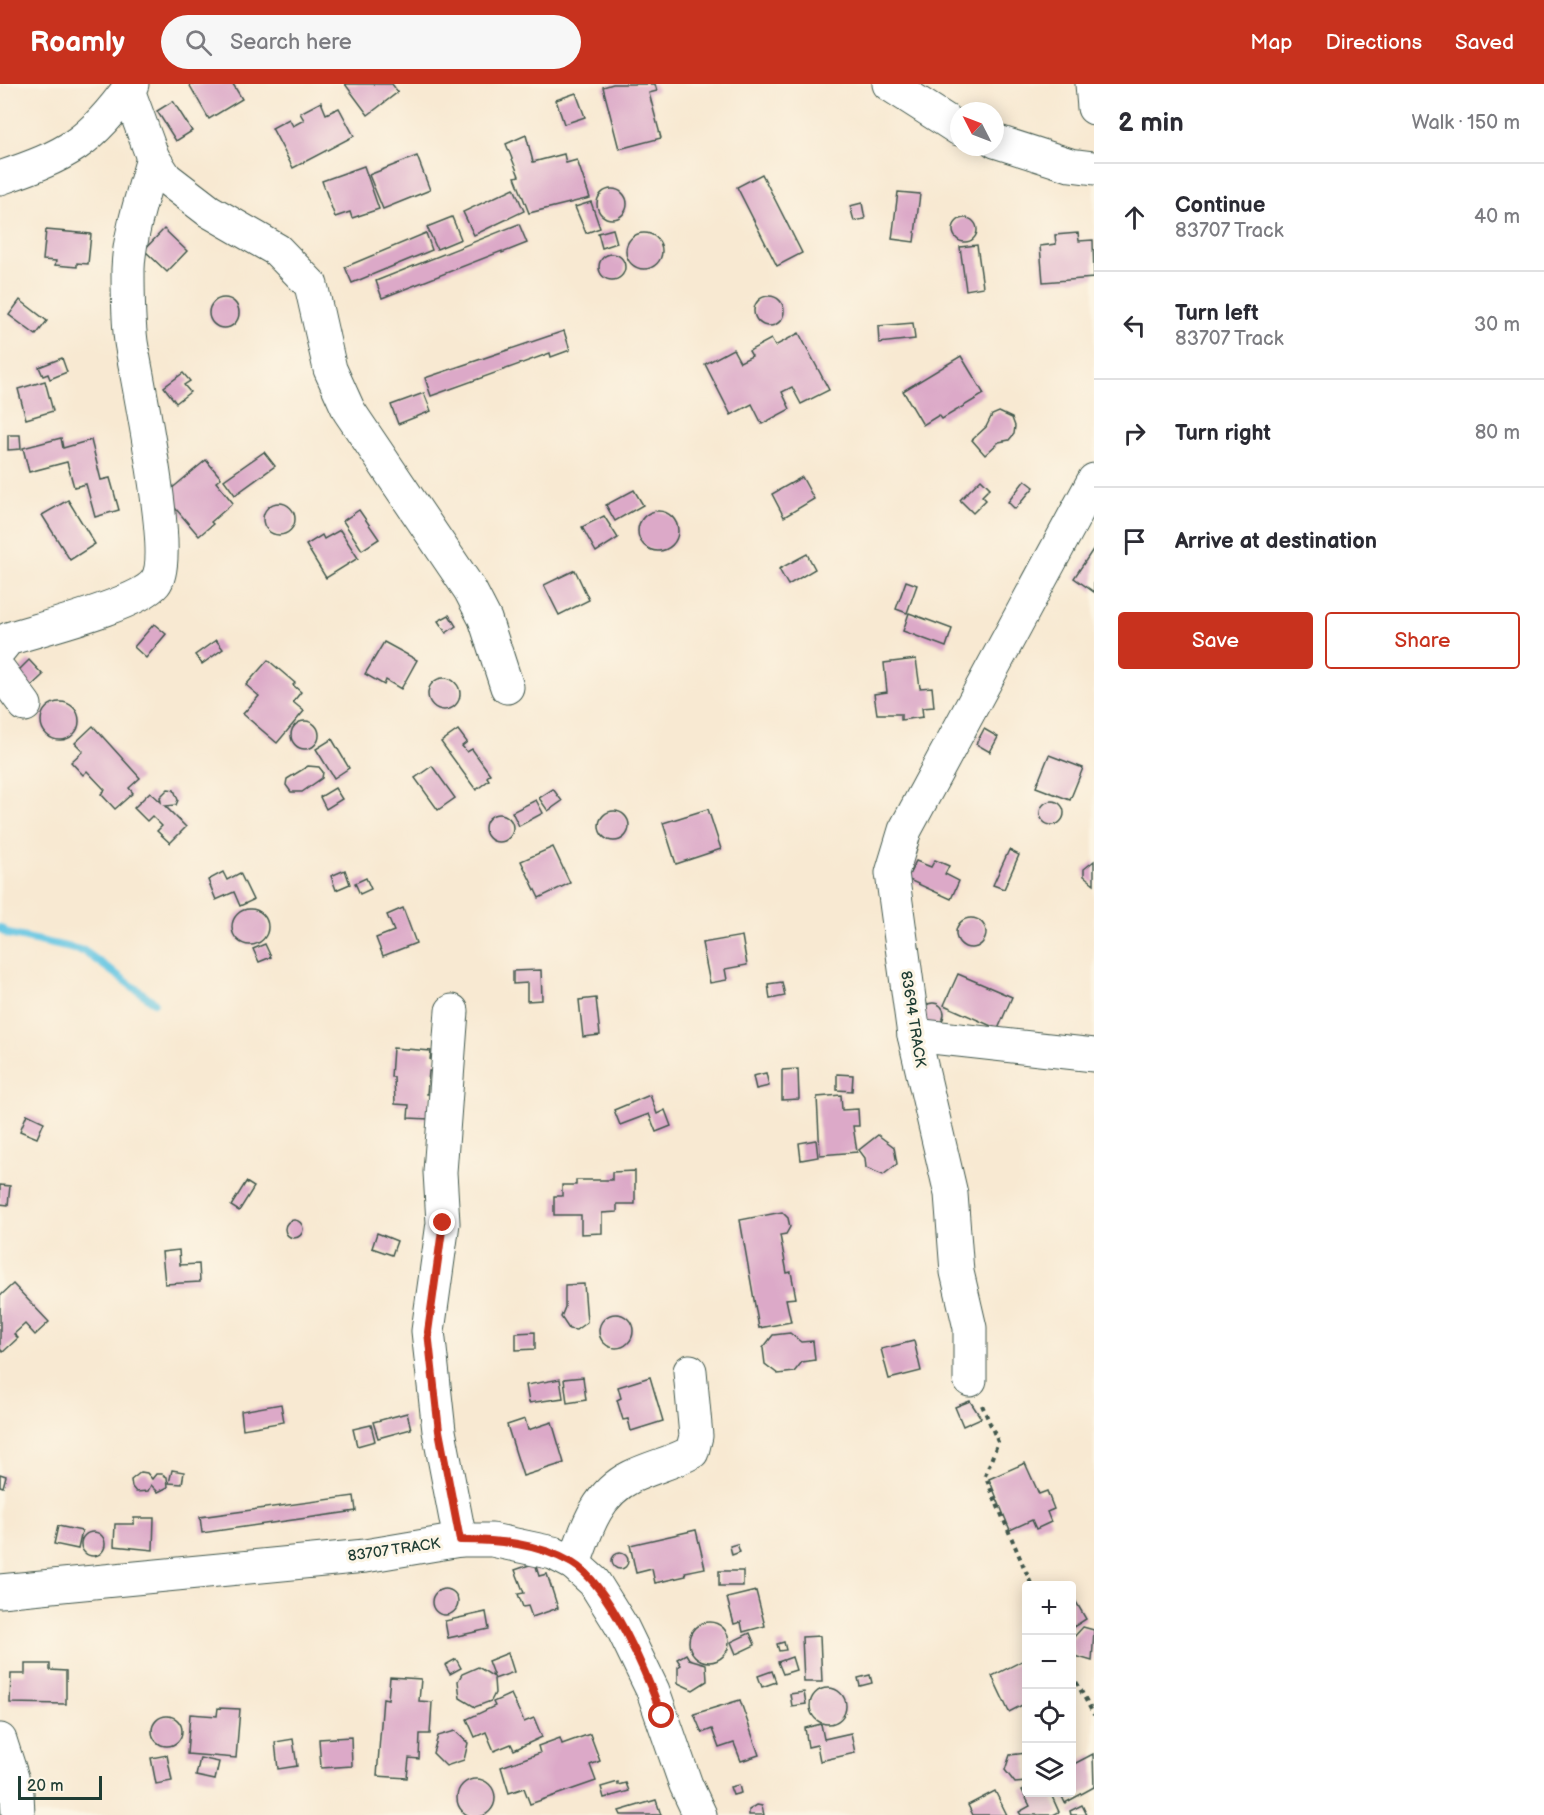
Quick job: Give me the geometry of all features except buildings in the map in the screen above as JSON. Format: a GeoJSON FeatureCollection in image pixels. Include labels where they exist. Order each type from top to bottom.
{"type":"FeatureCollection","features":[{"type":"Feature","properties":{"kind":"street"},"geometry":{"type":"LineString","coordinates":[[889,84],[950,123]]}},
{"type":"Feature","properties":{"kind":"street"},"geometry":{"type":"LineString","coordinates":[[1092,84],[1094,108]]}},
{"type":"Feature","properties":{"kind":"street"},"geometry":{"type":"LineString","coordinates":[[130,87],[153,158],[166,178],[184,195],[277,250],[311,285],[330,369],[349,411],[470,590],[485,619],[507,687]]}},
{"type":"Feature","properties":{"kind":"street"},"geometry":{"type":"LineString","coordinates":[[0,178],[41,164],[77,145],[98,129],[130,87]]}},
{"type":"Feature","properties":{"kind":"street"},"geometry":{"type":"LineString","coordinates":[[1004,144],[1070,165],[1094,168]]}},
{"type":"Feature","properties":{"kind":"street"},"geometry":{"type":"LineString","coordinates":[[0,649],[8,639],[114,604],[148,590],[157,581],[162,569],[162,540],[150,450],[131,338],[128,266],[153,158]]}},
{"type":"Feature","properties":{"kind":"street","name":"83694 TRACK"},"geometry":{"type":"LineString","coordinates":[[970,1380],[970,1328],[957,1272],[951,1194],[914,1035],[892,873],[905,830],[1094,480]]}},
{"type":"Feature","properties":{"kind":"street"},"geometry":{"type":"LineString","coordinates":[[0,671],[25,705]]}},
{"type":"Feature","properties":{"kind":"street"},"geometry":{"type":"LineString","coordinates":[[452,1011],[440,1172],[443,1223],[428,1332],[439,1431],[460,1540]]}},
{"type":"Feature","properties":{"kind":"street"},"geometry":{"type":"LineString","coordinates":[[914,1035],[1094,1055]]}},
{"type":"Feature","properties":{"kind":"street"},"geometry":{"type":"LineString","coordinates":[[574,1564],[588,1521],[607,1494],[630,1477],[676,1461],[692,1452],[696,1436],[690,1371]]}},
{"type":"Feature","properties":{"kind":"street","name":"83707 TRACK"},"geometry":{"type":"LineString","coordinates":[[0,1591],[366,1556],[460,1540],[492,1540],[534,1547],[574,1564],[594,1582],[622,1627],[653,1691],[700,1815]]}},
{"type":"Feature","properties":{"kind":"street"},"geometry":{"type":"LineString","coordinates":[[0,1740],[17,1793],[18,1815]]}},
{"type":"Feature","properties":{"kind":"path"},"geometry":{"type":"LineString","coordinates":[[970,1380],[998,1442],[985,1476],[1030,1581]]}},
{"type":"Feature","properties":{"kind":"path"},"geometry":{"type":"LineString","coordinates":[[1076,1683],[1094,1715]]}},
{"type":"Feature","properties":{"kind":"waterway"},"geometry":{"type":"LineString","coordinates":[[0,928],[8,934],[84,951],[154,1002]]}},
{"type":"Feature","properties":{"kind":"route"},"geometry":{"type":"LineString","coordinates":[[443,1223],[428,1332],[439,1431],[460,1540],[492,1540],[534,1547],[553,1553],[574,1564],[594,1582],[622,1627],[653,1691],[662,1716]]}}]}
